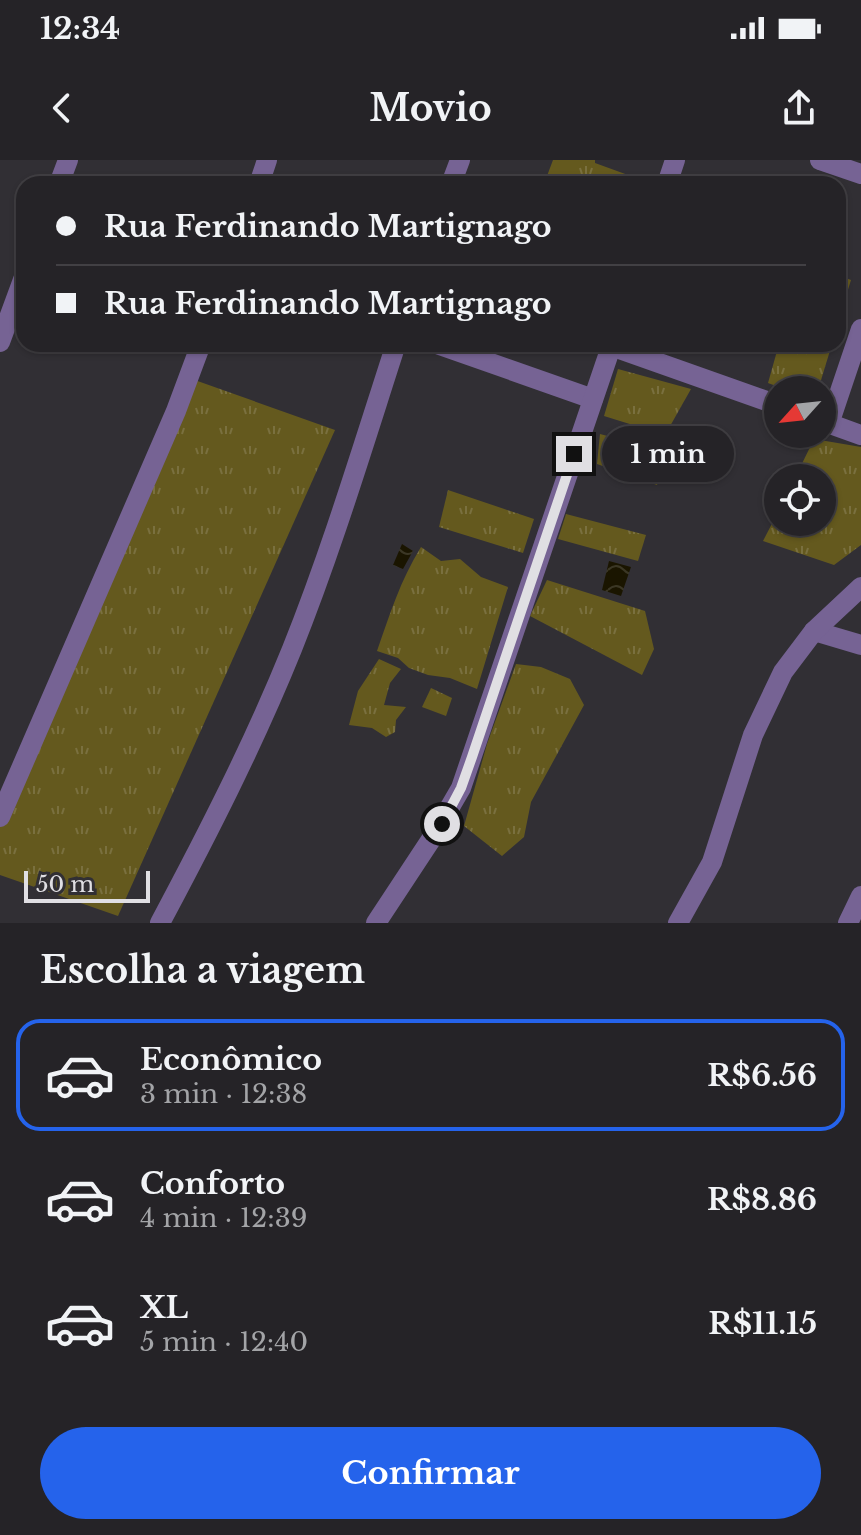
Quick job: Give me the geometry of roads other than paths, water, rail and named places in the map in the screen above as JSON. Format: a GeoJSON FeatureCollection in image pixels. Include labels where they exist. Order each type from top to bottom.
{"type":"FeatureCollection","features":[{"type":"Feature","properties":{"kind":"street"},"geometry":{"type":"LineString","coordinates":[[820,160],[861,174]]}},
{"type":"Feature","properties":{"kind":"street"},"geometry":{"type":"LineString","coordinates":[[0,342],[4,320],[16,294]]}},
{"type":"Feature","properties":{"kind":"street"},"geometry":{"type":"LineString","coordinates":[[836,395],[861,329]]}},
{"type":"Feature","properties":{"kind":"street"},"geometry":{"type":"LineString","coordinates":[[0,817],[170,425],[198,352]]}},
{"type":"Feature","properties":{"kind":"street"},"geometry":{"type":"LineString","coordinates":[[160,923],[233,784],[292,649],[327,559],[393,352]]}},
{"type":"Feature","properties":{"kind":"street"},"geometry":{"type":"LineString","coordinates":[[460,352],[593,399]]}},
{"type":"Feature","properties":{"kind":"street"},"geometry":{"type":"LineString","coordinates":[[376,923],[439,829],[461,788],[609,352]]}},
{"type":"Feature","properties":{"kind":"street"},"geometry":{"type":"LineString","coordinates":[[630,352],[764,400]]}},
{"type":"Feature","properties":{"kind":"street"},"geometry":{"type":"LineString","coordinates":[[836,426],[861,435]]}},
{"type":"Feature","properties":{"kind":"street"},"geometry":{"type":"LineString","coordinates":[[678,923],[712,862],[753,735],[783,672],[814,631],[861,587]]}},
{"type":"Feature","properties":{"kind":"street"},"geometry":{"type":"LineString","coordinates":[[814,631],[861,645]]}},
{"type":"Feature","properties":{"kind":"street"},"geometry":{"type":"LineString","coordinates":[[848,923],[861,896]]}},
{"type":"Feature","properties":{"kind":"water"},"geometry":{"type":"Polygon","coordinates":[[[402,544],[413,551],[403,569],[393,565],[402,544]]]}},
{"type":"Feature","properties":{"kind":"water"},"geometry":{"type":"Polygon","coordinates":[[[609,561],[631,567],[621,596],[602,590],[609,561]]]}}]}
